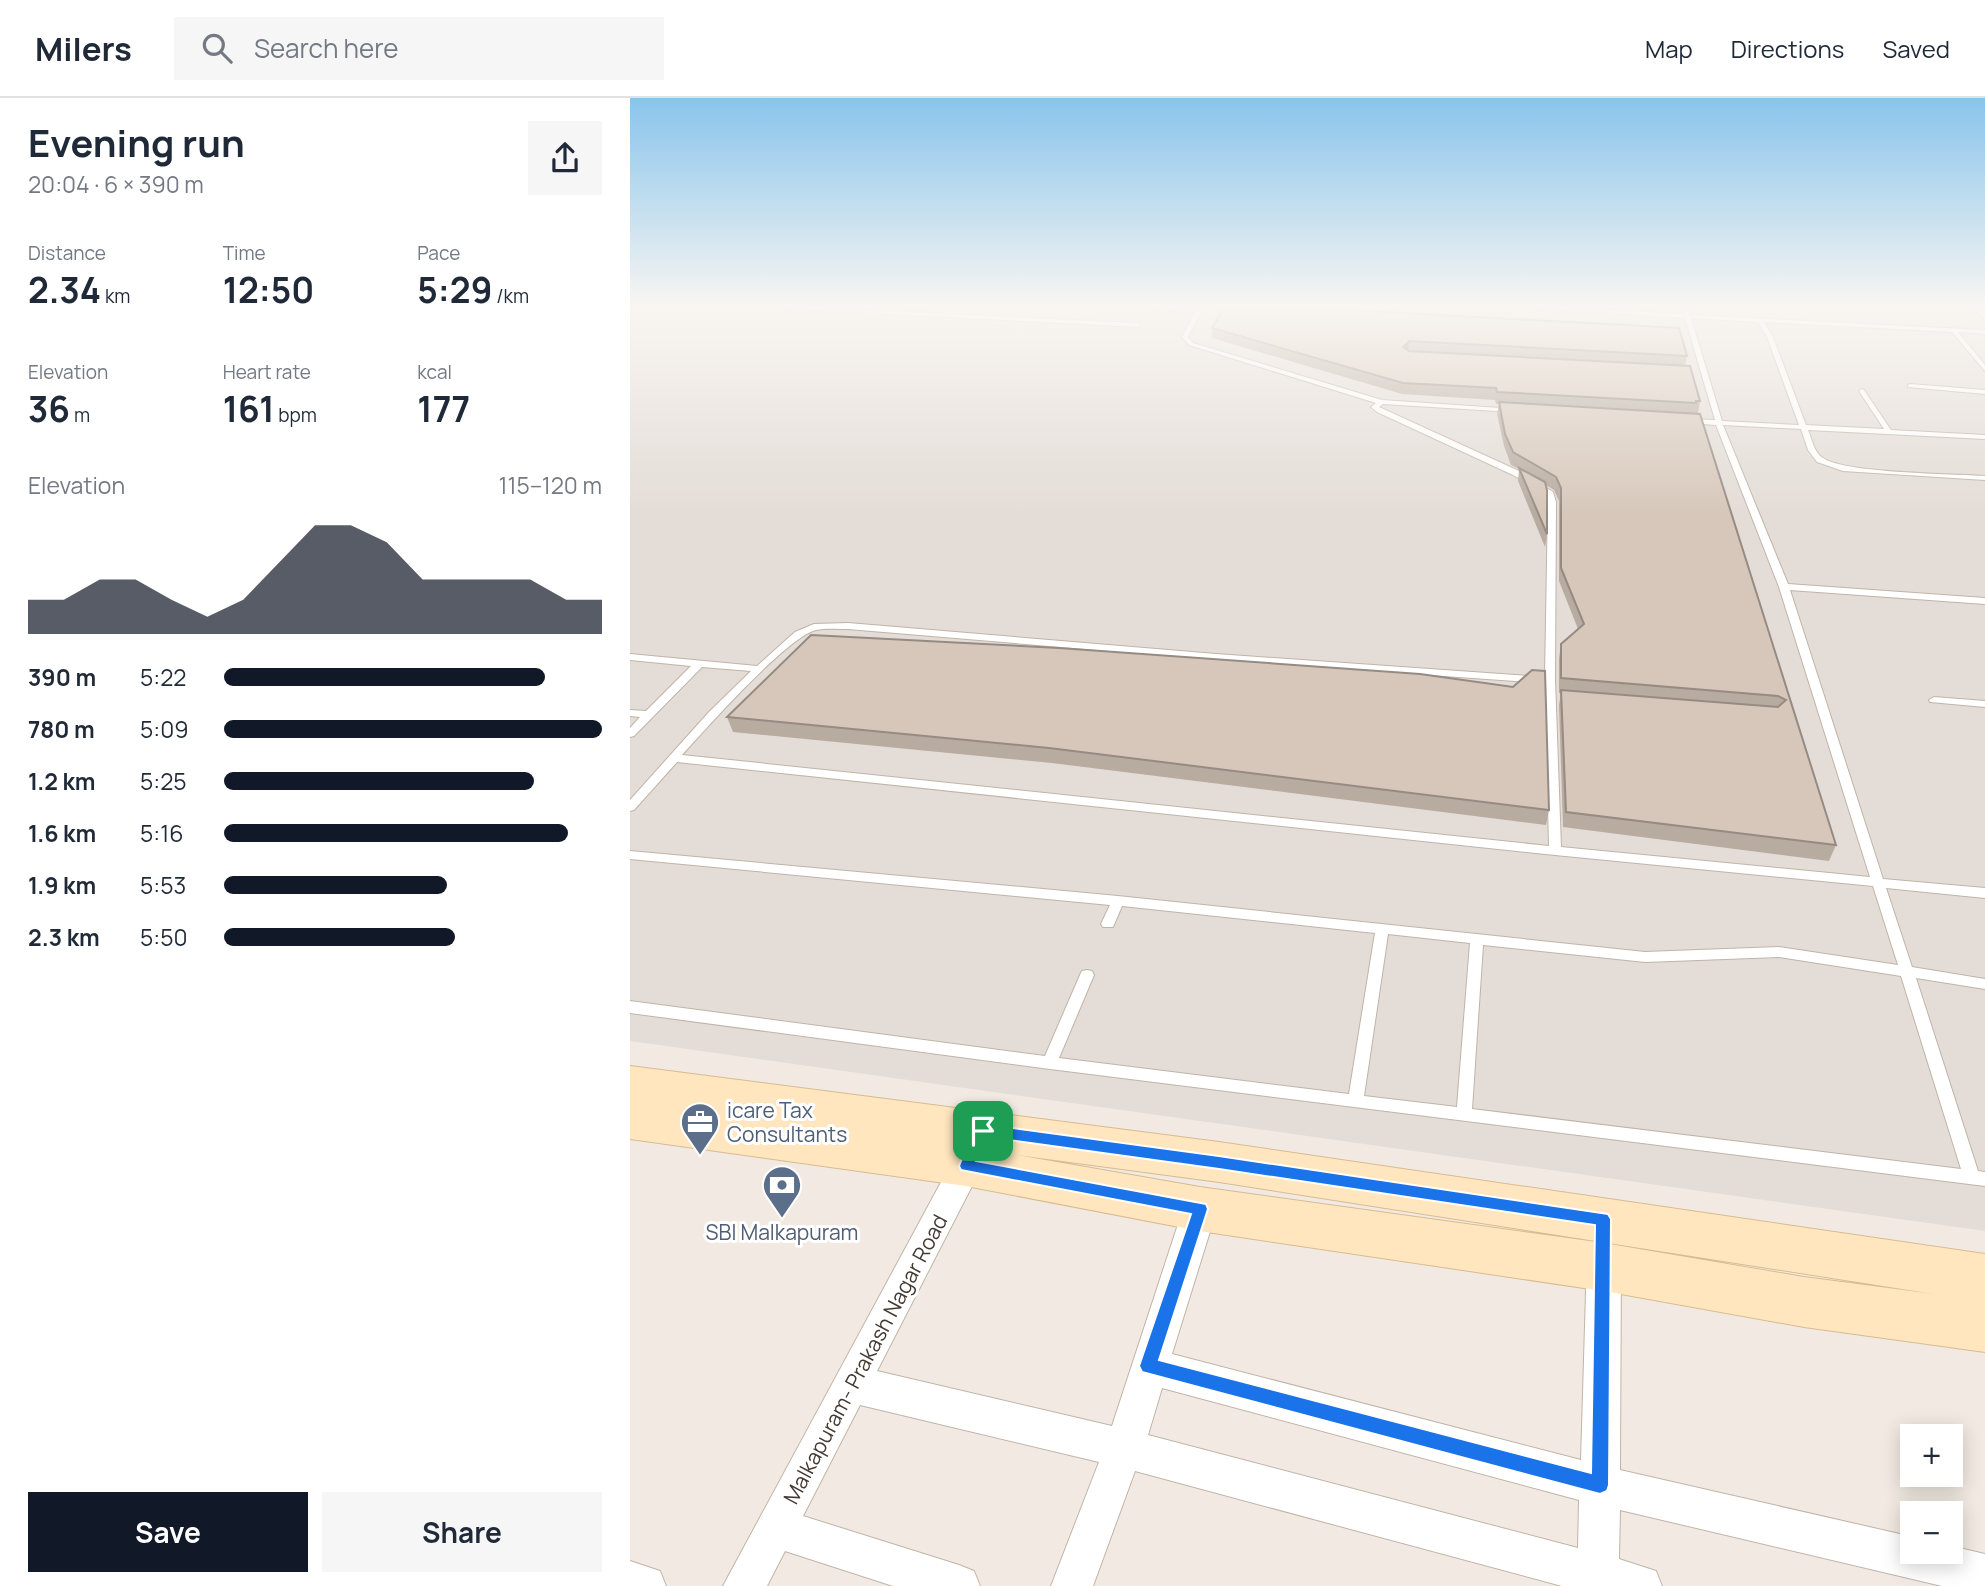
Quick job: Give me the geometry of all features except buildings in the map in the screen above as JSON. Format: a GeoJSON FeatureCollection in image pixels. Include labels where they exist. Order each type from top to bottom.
{"type":"FeatureCollection","features":[{"type":"Feature","properties":{"kind":"main road"},"geometry":{"type":"LineString","coordinates":[[630,1084],[975,1148],[1200,1209],[1604,1267],[1804,1302],[1985,1325]]}},
{"type":"Feature","properties":{"kind":"main road"},"geometry":{"type":"LineString","coordinates":[[630,1120],[975,1148],[1219,1162],[1985,1278]]}},
{"type":"Feature","properties":{"kind":"street","name":"Malkapuram- Prakash Nagar Road"},"geometry":{"type":"LineString","coordinates":[[744,1586],[777,1528],[975,1148]]}},
{"type":"Feature","properties":{"kind":"street"},"geometry":{"type":"LineString","coordinates":[[1072,1586],[1124,1448],[1200,1209]]}},
{"type":"Feature","properties":{"kind":"street"},"geometry":{"type":"LineString","coordinates":[[1598,1580],[1603,1219]]}},
{"type":"Feature","properties":{"kind":"street"},"geometry":{"type":"LineString","coordinates":[[1148,1366],[1600,1485],[1985,1575]]}},
{"type":"Feature","properties":{"kind":"street"},"geometry":{"type":"LineString","coordinates":[[851,1384],[1124,1448],[1598,1580],[1642,1586]]}},
{"type":"Feature","properties":{"kind":"street"},"geometry":{"type":"LineString","coordinates":[[777,1528],[959,1586]]}},
{"type":"Feature","properties":{"kind":"street"},"geometry":{"type":"LineString","coordinates":[[630,1582],[645,1586]]}},
{"type":"Feature","properties":{"kind":"lane"},"geometry":{"type":"LineString","coordinates":[[1294,375],[1381,402],[1516,410]]}},
{"type":"Feature","properties":{"kind":"lane"},"geometry":{"type":"LineString","coordinates":[[630,1007],[1050,1063],[1978,1178],[1877,883],[1784,587],[1719,422],[1705,375]]}},
{"type":"Feature","properties":{"kind":"lane"},"geometry":{"type":"LineString","coordinates":[[1784,375],[1804,428],[1820,460],[1836,467],[1985,478]]}},
{"type":"Feature","properties":{"kind":"lane"},"geometry":{"type":"LineString","coordinates":[[1910,386],[1985,392]]}},
{"type":"Feature","properties":{"kind":"lane"},"geometry":{"type":"LineString","coordinates":[[1862,391],[1890,433]]}},
{"type":"Feature","properties":{"kind":"lane"},"geometry":{"type":"LineString","coordinates":[[1381,402],[1375,407],[1379,411],[1504,467],[1549,492],[1553,507],[1550,680],[1555,851]]}},
{"type":"Feature","properties":{"kind":"lane"},"geometry":{"type":"LineString","coordinates":[[1678,420],[1985,437]]}},
{"type":"Feature","properties":{"kind":"lane"},"geometry":{"type":"LineString","coordinates":[[1784,587],[1985,601]]}},
{"type":"Feature","properties":{"kind":"lane"},"geometry":{"type":"LineString","coordinates":[[630,807],[757,669],[798,634],[814,627],[1550,680]]}},
{"type":"Feature","properties":{"kind":"lane"},"geometry":{"type":"LineString","coordinates":[[630,657],[757,669]]}},
{"type":"Feature","properties":{"kind":"lane"},"geometry":{"type":"LineString","coordinates":[[630,734],[700,663]]}},
{"type":"Feature","properties":{"kind":"lane"},"geometry":{"type":"LineString","coordinates":[[1551,698],[1565,699]]}},
{"type":"Feature","properties":{"kind":"lane"},"geometry":{"type":"LineString","coordinates":[[1934,700],[1985,704]]}},
{"type":"Feature","properties":{"kind":"lane"},"geometry":{"type":"LineString","coordinates":[[630,713],[649,715]]}},
{"type":"Feature","properties":{"kind":"lane"},"geometry":{"type":"LineString","coordinates":[[675,758],[1555,851],[1985,893]]}},
{"type":"Feature","properties":{"kind":"lane"},"geometry":{"type":"LineString","coordinates":[[630,855],[1118,901],[1646,957],[1779,952],[1985,984]]}},
{"type":"Feature","properties":{"kind":"lane"},"geometry":{"type":"LineString","coordinates":[[1108,924],[1118,901]]}},
{"type":"Feature","properties":{"kind":"lane"},"geometry":{"type":"LineString","coordinates":[[1356,1101],[1382,928]]}},
{"type":"Feature","properties":{"kind":"lane"},"geometry":{"type":"LineString","coordinates":[[1464,1114],[1478,938]]}},
{"type":"Feature","properties":{"kind":"lane"},"geometry":{"type":"LineString","coordinates":[[1050,1063],[1087,975]]}},
{"type":"Feature","properties":{"kind":"shaded area"},"geometry":{"type":"Polygon","coordinates":[[[630,375],[1985,375],[1985,1231],[630,1041],[630,375]]]}},
{"type":"Feature","properties":{"kind":"place","name":"icare Tax Consultants"},"geometry":{"type":"Point","coordinates":[700,1156]}},
{"type":"Feature","properties":{"kind":"place","name":"SBI Malkapuram"},"geometry":{"type":"Point","coordinates":[782,1219]}},
{"type":"Feature","properties":{"kind":"route"},"geometry":{"type":"LineString","coordinates":[[983,1131],[1219,1162],[1603,1219],[1600,1485],[1148,1366],[1200,1209],[966,1166],[983,1131]]}}]}
